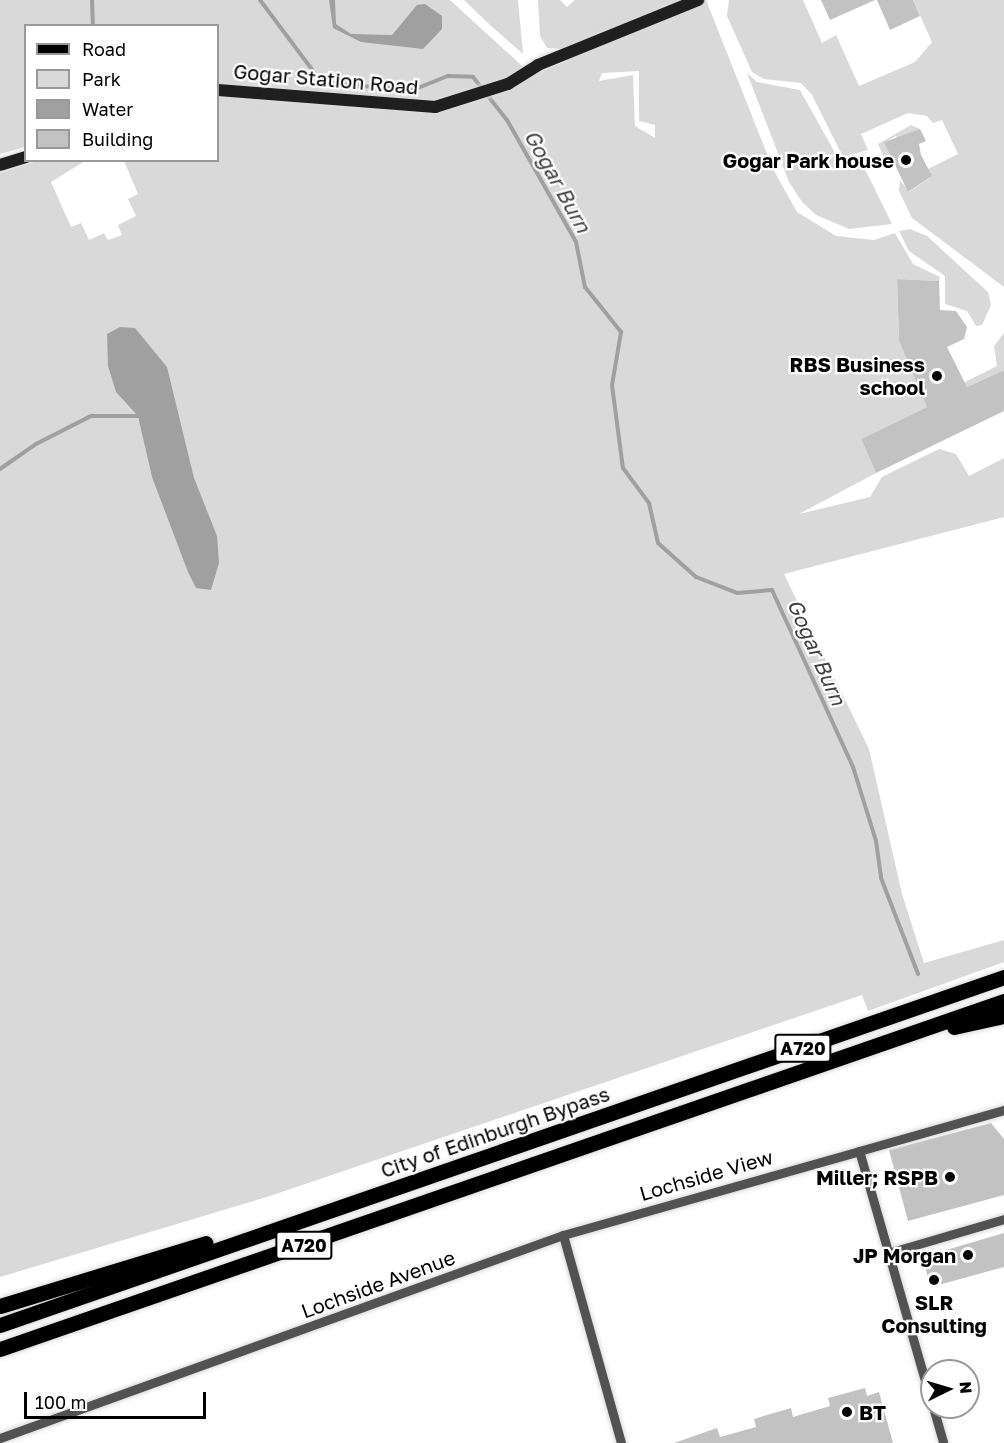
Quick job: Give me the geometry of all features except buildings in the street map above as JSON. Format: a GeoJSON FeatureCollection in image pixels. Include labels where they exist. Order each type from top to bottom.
{"type":"FeatureCollection","features":[{"type":"Feature","properties":{"kind":"main road","name":"City of Edinburgh Bypass"},"geometry":{"type":"LineString","coordinates":[[0,1325],[1004,976]]}},
{"type":"Feature","properties":{"kind":"main road","name":"A720"},"geometry":{"type":"LineString","coordinates":[[0,1349],[1004,1001]]}},
{"type":"Feature","properties":{"kind":"main road","name":"A720"},"geometry":{"type":"LineString","coordinates":[[882,1044],[1004,1016]]}},
{"type":"Feature","properties":{"kind":"main road","name":"A720"},"geometry":{"type":"LineString","coordinates":[[0,1306],[87,1277],[317,1216]]}},
{"type":"Feature","properties":{"kind":"street","name":"Gogar Station Road"},"geometry":{"type":"LineString","coordinates":[[219,90],[351,97],[398,106],[435,107],[466,100],[508,84],[538,65],[698,0]]}},
{"type":"Feature","properties":{"kind":"street"},"geometry":{"type":"LineString","coordinates":[[0,165],[24,158]]}},
{"type":"Feature","properties":{"kind":"street","name":"Lochside View"},"geometry":{"type":"LineString","coordinates":[[563,1235],[1004,1110]]}},
{"type":"Feature","properties":{"kind":"street"},"geometry":{"type":"LineString","coordinates":[[859,1151],[922,1359]]}},
{"type":"Feature","properties":{"kind":"street"},"geometry":{"type":"LineString","coordinates":[[888,1253],[1004,1219]]}},
{"type":"Feature","properties":{"kind":"street"},"geometry":{"type":"LineString","coordinates":[[563,1235],[621,1443]]}},
{"type":"Feature","properties":{"kind":"street","name":"Lochside Avenue"},"geometry":{"type":"LineString","coordinates":[[0,1438],[563,1235]]}},
{"type":"Feature","properties":{"kind":"street"},"geometry":{"type":"LineString","coordinates":[[936,1419],[943,1443]]}},
{"type":"Feature","properties":{"kind":"green space"},"geometry":{"type":"Polygon","coordinates":[[[0,0],[450,0],[532,75],[567,61],[569,49],[547,48],[540,36],[538,0],[560,0],[567,7],[575,0],[706,0],[773,169],[797,212],[836,236],[874,240],[895,233],[913,264],[940,277],[939,281],[897,279],[899,341],[927,407],[861,439],[876,473],[799,514],[870,497],[882,477],[939,449],[956,454],[969,476],[1004,458],[1004,517],[784,574],[869,749],[902,894],[924,963],[1004,940],[1004,962],[868,1011],[862,995],[270,1196],[0,1277],[0,173],[34,162],[83,162],[51,182],[71,227],[81,223],[89,240],[104,233],[108,240],[122,235],[118,225],[136,216],[128,199],[138,194],[124,162],[219,162],[219,24],[24,24],[24,147],[0,154],[0,0]],[[639,71],[602,73],[599,81],[633,75],[635,126],[655,138],[655,125],[639,121],[639,71]]]}},
{"type":"Feature","properties":{"kind":"green space"},"geometry":{"type":"Polygon","coordinates":[[[464,0],[518,0],[523,54],[490,25],[464,0]]]}},
{"type":"Feature","properties":{"kind":"green space"},"geometry":{"type":"Polygon","coordinates":[[[729,0],[803,0],[822,43],[836,35],[859,86],[915,62],[932,42],[913,0],[1004,0],[1004,287],[912,218],[899,191],[900,180],[909,192],[931,177],[928,169],[958,154],[942,120],[933,123],[927,116],[908,113],[861,134],[868,150],[843,157],[812,95],[801,83],[764,79],[752,72],[727,16],[729,0]]]}},
{"type":"Feature","properties":{"kind":"green space"},"geometry":{"type":"Polygon","coordinates":[[[747,73],[757,82],[800,90],[839,160],[848,163],[860,159],[892,224],[849,229],[816,215],[802,202],[789,182],[747,73]]]}},
{"type":"Feature","properties":{"kind":"green space"},"geometry":{"type":"Polygon","coordinates":[[[911,125],[920,129],[905,136],[903,150],[896,136],[885,142],[893,160],[886,162],[878,144],[911,125]]]}},
{"type":"Feature","properties":{"kind":"green space"},"geometry":{"type":"Polygon","coordinates":[[[910,229],[927,236],[988,292],[991,305],[982,325],[976,326],[967,311],[945,304],[945,276],[909,251],[899,231],[910,229]]]}},
{"type":"Feature","properties":{"kind":"green space"},"geometry":{"type":"Polygon","coordinates":[[[1004,333],[1004,370],[967,387],[965,382],[997,366],[994,346],[1004,333]]]}},
{"type":"Feature","properties":{"kind":"water"},"geometry":{"type":"Polygon","coordinates":[[[329,0],[335,0],[336,24],[351,34],[392,35],[417,5],[425,4],[442,16],[442,29],[423,49],[361,42],[333,28],[329,0]]]}},
{"type":"Feature","properties":{"kind":"water"},"geometry":{"type":"Polygon","coordinates":[[[120,327],[135,328],[167,367],[194,478],[217,536],[219,563],[211,590],[196,588],[188,572],[152,477],[138,416],[116,392],[108,366],[107,334],[120,327]]]}},
{"type":"Feature","properties":{"kind":"waterway"},"geometry":{"type":"LineString","coordinates":[[92,0],[93,24]]}},
{"type":"Feature","properties":{"kind":"waterway","name":"Gogar Burn"},"geometry":{"type":"LineString","coordinates":[[260,0],[322,83],[413,90],[448,76],[473,77],[507,120],[576,242],[585,287],[621,332],[612,385],[623,468],[649,503],[658,543],[696,577],[737,593],[772,590],[853,767],[876,841],[881,878],[918,974]]}},
{"type":"Feature","properties":{"kind":"waterway"},"geometry":{"type":"LineString","coordinates":[[0,469],[36,444],[91,416],[138,416]]}},
{"type":"Feature","properties":{"kind":"place","name":"Gogar Park house"},"geometry":{"type":"Point","coordinates":[906,160]}},
{"type":"Feature","properties":{"kind":"place","name":"RBS Business school"},"geometry":{"type":"Point","coordinates":[937,376]}},
{"type":"Feature","properties":{"kind":"place","name":"Miller; RSPB"},"geometry":{"type":"Point","coordinates":[950,1177]}},
{"type":"Feature","properties":{"kind":"place","name":"JP Morgan"},"geometry":{"type":"Point","coordinates":[968,1255]}},
{"type":"Feature","properties":{"kind":"place","name":"SLR Consulting"},"geometry":{"type":"Point","coordinates":[934,1280]}},
{"type":"Feature","properties":{"kind":"place","name":"BT"},"geometry":{"type":"Point","coordinates":[847,1412]}}]}
